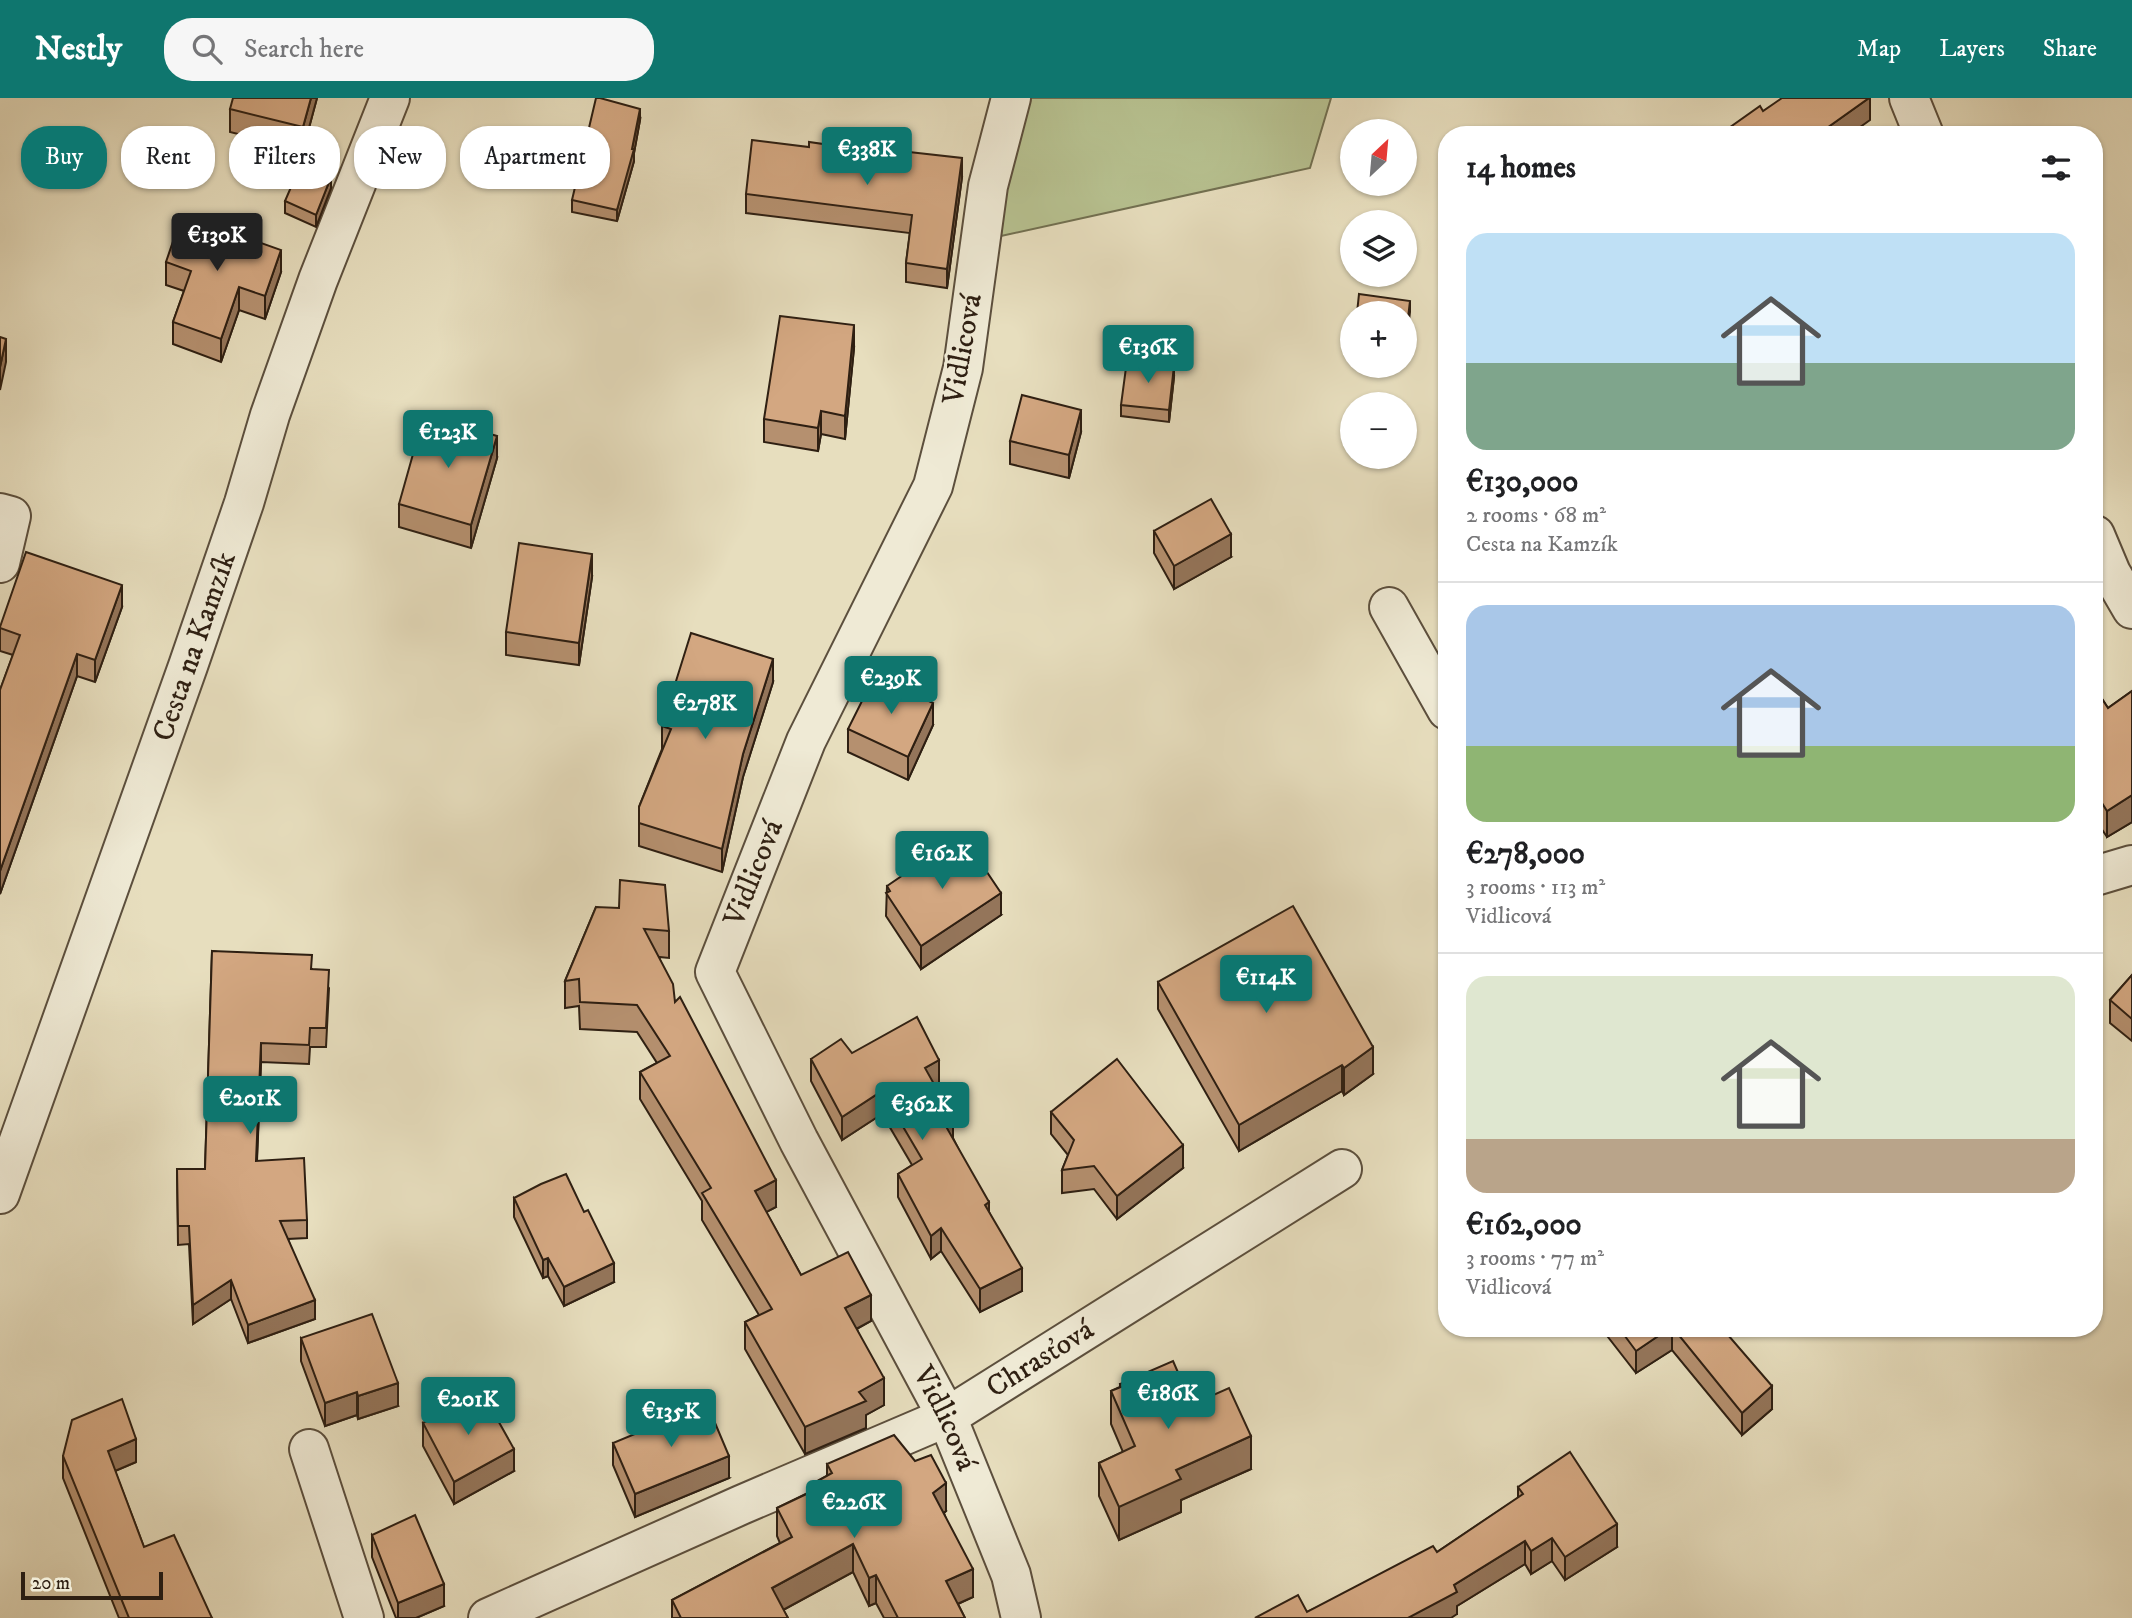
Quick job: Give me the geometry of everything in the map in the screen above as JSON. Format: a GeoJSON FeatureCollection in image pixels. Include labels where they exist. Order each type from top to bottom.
{"type":"FeatureCollection","features":[{"type":"Feature","properties":{"kind":"street","name":"Cesta na Kamzík"},"geometry":{"type":"LineString","coordinates":[[0,1194],[188,666],[270,415],[318,280],[390,98]]}},
{"type":"Feature","properties":{"kind":"street","name":"Vidlicová"},"geometry":{"type":"LineString","coordinates":[[1011,98],[988,186],[963,368],[933,486],[806,741],[715,972],[799,1141],[947,1417],[1011,1575],[1021,1618]]}},
{"type":"Feature","properties":{"kind":"street"},"geometry":{"type":"LineString","coordinates":[[1909,98],[1920,126]]}},
{"type":"Feature","properties":{"kind":"street"},"geometry":{"type":"LineString","coordinates":[[0,563],[5,515]]}},
{"type":"Feature","properties":{"kind":"street"},"geometry":{"type":"LineString","coordinates":[[2103,554],[2132,609]]}},
{"type":"Feature","properties":{"kind":"street"},"geometry":{"type":"LineString","coordinates":[[1389,607],[1438,694]]}},
{"type":"Feature","properties":{"kind":"street"},"geometry":{"type":"LineString","coordinates":[[2103,874],[2132,865]]}},
{"type":"Feature","properties":{"kind":"street","name":"Chrasťová"},"geometry":{"type":"LineString","coordinates":[[488,1618],[947,1417],[1342,1169]]}},
{"type":"Feature","properties":{"kind":"street"},"geometry":{"type":"LineString","coordinates":[[309,1448],[364,1618]]}},
{"type":"Feature","properties":{"kind":"green space"},"geometry":{"type":"Polygon","coordinates":[[[1009,98],[1331,98],[1310,168],[1001,236],[1009,98]]]}},
{"type":"Feature","properties":{"kind":"building"},"geometry":{"type":"Polygon","coordinates":[[[233,98],[311,98],[303,126],[230,109],[233,98]]]}},
{"type":"Feature","properties":{"kind":"building"},"geometry":{"type":"Polygon","coordinates":[[[596,98],[640,109],[634,149],[617,210],[572,200],[575,189],[610,189],[610,126],[589,126],[596,98]]]}},
{"type":"Feature","properties":{"kind":"building"},"geometry":{"type":"Polygon","coordinates":[[[1782,98],[1869,98],[1830,126],[1732,126],[1760,106],[1763,111],[1782,98]]]}},
{"type":"Feature","properties":{"kind":"building"},"geometry":{"type":"Polygon","coordinates":[[[752,140],[809,147],[809,142],[865,150],[865,147],[962,158],[947,269],[906,263],[912,215],[746,194],[752,140]]]}},
{"type":"Feature","properties":{"kind":"building"},"geometry":{"type":"Polygon","coordinates":[[[290,189],[326,189],[316,215],[285,201],[290,189]]]}},
{"type":"Feature","properties":{"kind":"building"},"geometry":{"type":"Polygon","coordinates":[[[182,215],[281,250],[265,296],[239,287],[221,339],[173,322],[191,271],[166,262],[182,215]]]}},
{"type":"Feature","properties":{"kind":"building"},"geometry":{"type":"Polygon","coordinates":[[[1359,294],[1410,301],[1358,301],[1359,294]]]}},
{"type":"Feature","properties":{"kind":"building"},"geometry":{"type":"Polygon","coordinates":[[[780,316],[854,325],[845,416],[821,411],[818,428],[764,419],[780,316]]]}},
{"type":"Feature","properties":{"kind":"building"},"geometry":{"type":"Polygon","coordinates":[[[0,337],[6,339],[0,367],[0,337]]]}},
{"type":"Feature","properties":{"kind":"building"},"geometry":{"type":"Polygon","coordinates":[[[1127,360],[1174,366],[1169,410],[1121,405],[1127,360]]]}},
{"type":"Feature","properties":{"kind":"building"},"geometry":{"type":"Polygon","coordinates":[[[1022,395],[1081,410],[1069,455],[1010,441],[1022,395]]]}},
{"type":"Feature","properties":{"kind":"building"},"geometry":{"type":"Polygon","coordinates":[[[424,415],[497,436],[471,525],[399,504],[424,415]]]}},
{"type":"Feature","properties":{"kind":"building"},"geometry":{"type":"Polygon","coordinates":[[[1211,499],[1231,534],[1174,566],[1154,531],[1211,499]]]}},
{"type":"Feature","properties":{"kind":"building"},"geometry":{"type":"Polygon","coordinates":[[[519,543],[592,554],[579,643],[506,632],[519,543]]]}},
{"type":"Feature","properties":{"kind":"building"},"geometry":{"type":"Polygon","coordinates":[[[26,552],[122,585],[95,660],[77,654],[0,871],[0,690],[20,635],[0,627],[26,552]]]}},
{"type":"Feature","properties":{"kind":"building"},"geometry":{"type":"Polygon","coordinates":[[[691,633],[773,659],[743,754],[722,849],[639,823],[639,807],[671,729],[662,726],[691,633]]]}},
{"type":"Feature","properties":{"kind":"building"},"geometry":{"type":"Polygon","coordinates":[[[875,675],[933,703],[908,757],[848,729],[875,675]]]}},
{"type":"Feature","properties":{"kind":"building"},"geometry":{"type":"Polygon","coordinates":[[[2132,691],[2132,795],[2107,811],[2103,805],[2103,700],[2108,708],[2132,691]]]}},
{"type":"Feature","properties":{"kind":"building"},"geometry":{"type":"Polygon","coordinates":[[[962,835],[1001,893],[921,946],[886,893],[890,891],[887,886],[962,835]]]}},
{"type":"Feature","properties":{"kind":"building"},"geometry":{"type":"Polygon","coordinates":[[[620,880],[665,885],[669,931],[644,929],[673,984],[675,1002],[680,997],[776,1180],[755,1191],[801,1275],[848,1252],[871,1295],[845,1308],[884,1378],[859,1392],[866,1401],[805,1427],[745,1322],[772,1309],[702,1193],[711,1188],[640,1072],[670,1056],[637,1005],[580,1002],[579,979],[565,981],[596,907],[619,908],[620,880]]]}},
{"type":"Feature","properties":{"kind":"building"},"geometry":{"type":"Polygon","coordinates":[[[1293,906],[1373,1047],[1344,1068],[1342,1065],[1239,1125],[1158,982],[1293,906]]]}},
{"type":"Feature","properties":{"kind":"building"},"geometry":{"type":"Polygon","coordinates":[[[212,951],[312,955],[311,969],[329,970],[326,1028],[310,1028],[309,1045],[261,1043],[256,1161],[304,1158],[307,1220],[280,1221],[315,1300],[248,1325],[231,1280],[193,1305],[189,1226],[178,1226],[177,1169],[205,1169],[212,951]]]}},
{"type":"Feature","properties":{"kind":"building"},"geometry":{"type":"Polygon","coordinates":[[[2132,975],[2132,1019],[2110,1000],[2132,975]]]}},
{"type":"Feature","properties":{"kind":"building"},"geometry":{"type":"Polygon","coordinates":[[[917,1017],[939,1060],[925,1068],[953,1118],[944,1123],[989,1202],[985,1205],[1022,1268],[980,1289],[941,1228],[931,1236],[898,1174],[922,1159],[882,1091],[842,1117],[811,1059],[841,1039],[852,1053],[917,1017]]]}},
{"type":"Feature","properties":{"kind":"building"},"geometry":{"type":"Polygon","coordinates":[[[1117,1059],[1183,1145],[1117,1196],[1094,1166],[1062,1170],[1074,1140],[1051,1112],[1117,1059]]]}},
{"type":"Feature","properties":{"kind":"building"},"geometry":{"type":"Polygon","coordinates":[[[566,1174],[584,1212],[588,1210],[614,1263],[564,1287],[548,1258],[543,1260],[514,1198],[566,1174]]]}},
{"type":"Feature","properties":{"kind":"building"},"geometry":{"type":"Polygon","coordinates":[[[372,1314],[398,1383],[358,1396],[357,1392],[325,1403],[301,1338],[372,1314]]]}},
{"type":"Feature","properties":{"kind":"building"},"geometry":{"type":"Polygon","coordinates":[[[1626,1337],[1657,1337],[1636,1351],[1626,1337]]]}},
{"type":"Feature","properties":{"kind":"building"},"geometry":{"type":"Polygon","coordinates":[[[1680,1337],[1730,1337],[1772,1386],[1742,1413],[1680,1337]]]}},
{"type":"Feature","properties":{"kind":"building"},"geometry":{"type":"Polygon","coordinates":[[[1173,1361],[1183,1384],[1191,1381],[1200,1401],[1229,1388],[1251,1436],[1176,1470],[1181,1479],[1119,1507],[1099,1463],[1135,1446],[1111,1391],[1121,1387],[1120,1384],[1173,1361]]]}},
{"type":"Feature","properties":{"kind":"building"},"geometry":{"type":"Polygon","coordinates":[[[482,1392],[514,1449],[454,1482],[423,1423],[482,1392]]]}},
{"type":"Feature","properties":{"kind":"building"},"geometry":{"type":"Polygon","coordinates":[[[122,1399],[136,1439],[108,1451],[144,1547],[174,1535],[212,1618],[129,1618],[63,1456],[72,1420],[122,1399]]]}},
{"type":"Feature","properties":{"kind":"building"},"geometry":{"type":"Polygon","coordinates":[[[707,1404],[729,1456],[635,1494],[613,1443],[707,1404]]]}},
{"type":"Feature","properties":{"kind":"building"},"geometry":{"type":"Polygon","coordinates":[[[894,1435],[915,1461],[931,1455],[946,1483],[933,1493],[973,1569],[946,1581],[965,1618],[898,1618],[876,1575],[869,1578],[853,1544],[772,1588],[788,1618],[681,1618],[672,1600],[792,1537],[777,1508],[815,1490],[812,1484],[832,1473],[827,1464],[894,1435]]]}},
{"type":"Feature","properties":{"kind":"building"},"geometry":{"type":"Polygon","coordinates":[[[1570,1452],[1617,1524],[1565,1557],[1552,1538],[1531,1551],[1525,1541],[1454,1585],[1457,1592],[1408,1618],[1255,1618],[1298,1595],[1307,1612],[1433,1546],[1437,1552],[1523,1494],[1518,1487],[1570,1452]]]}},
{"type":"Feature","properties":{"kind":"building"},"geometry":{"type":"Polygon","coordinates":[[[415,1515],[444,1584],[398,1603],[372,1535],[415,1515]]]}}]}
